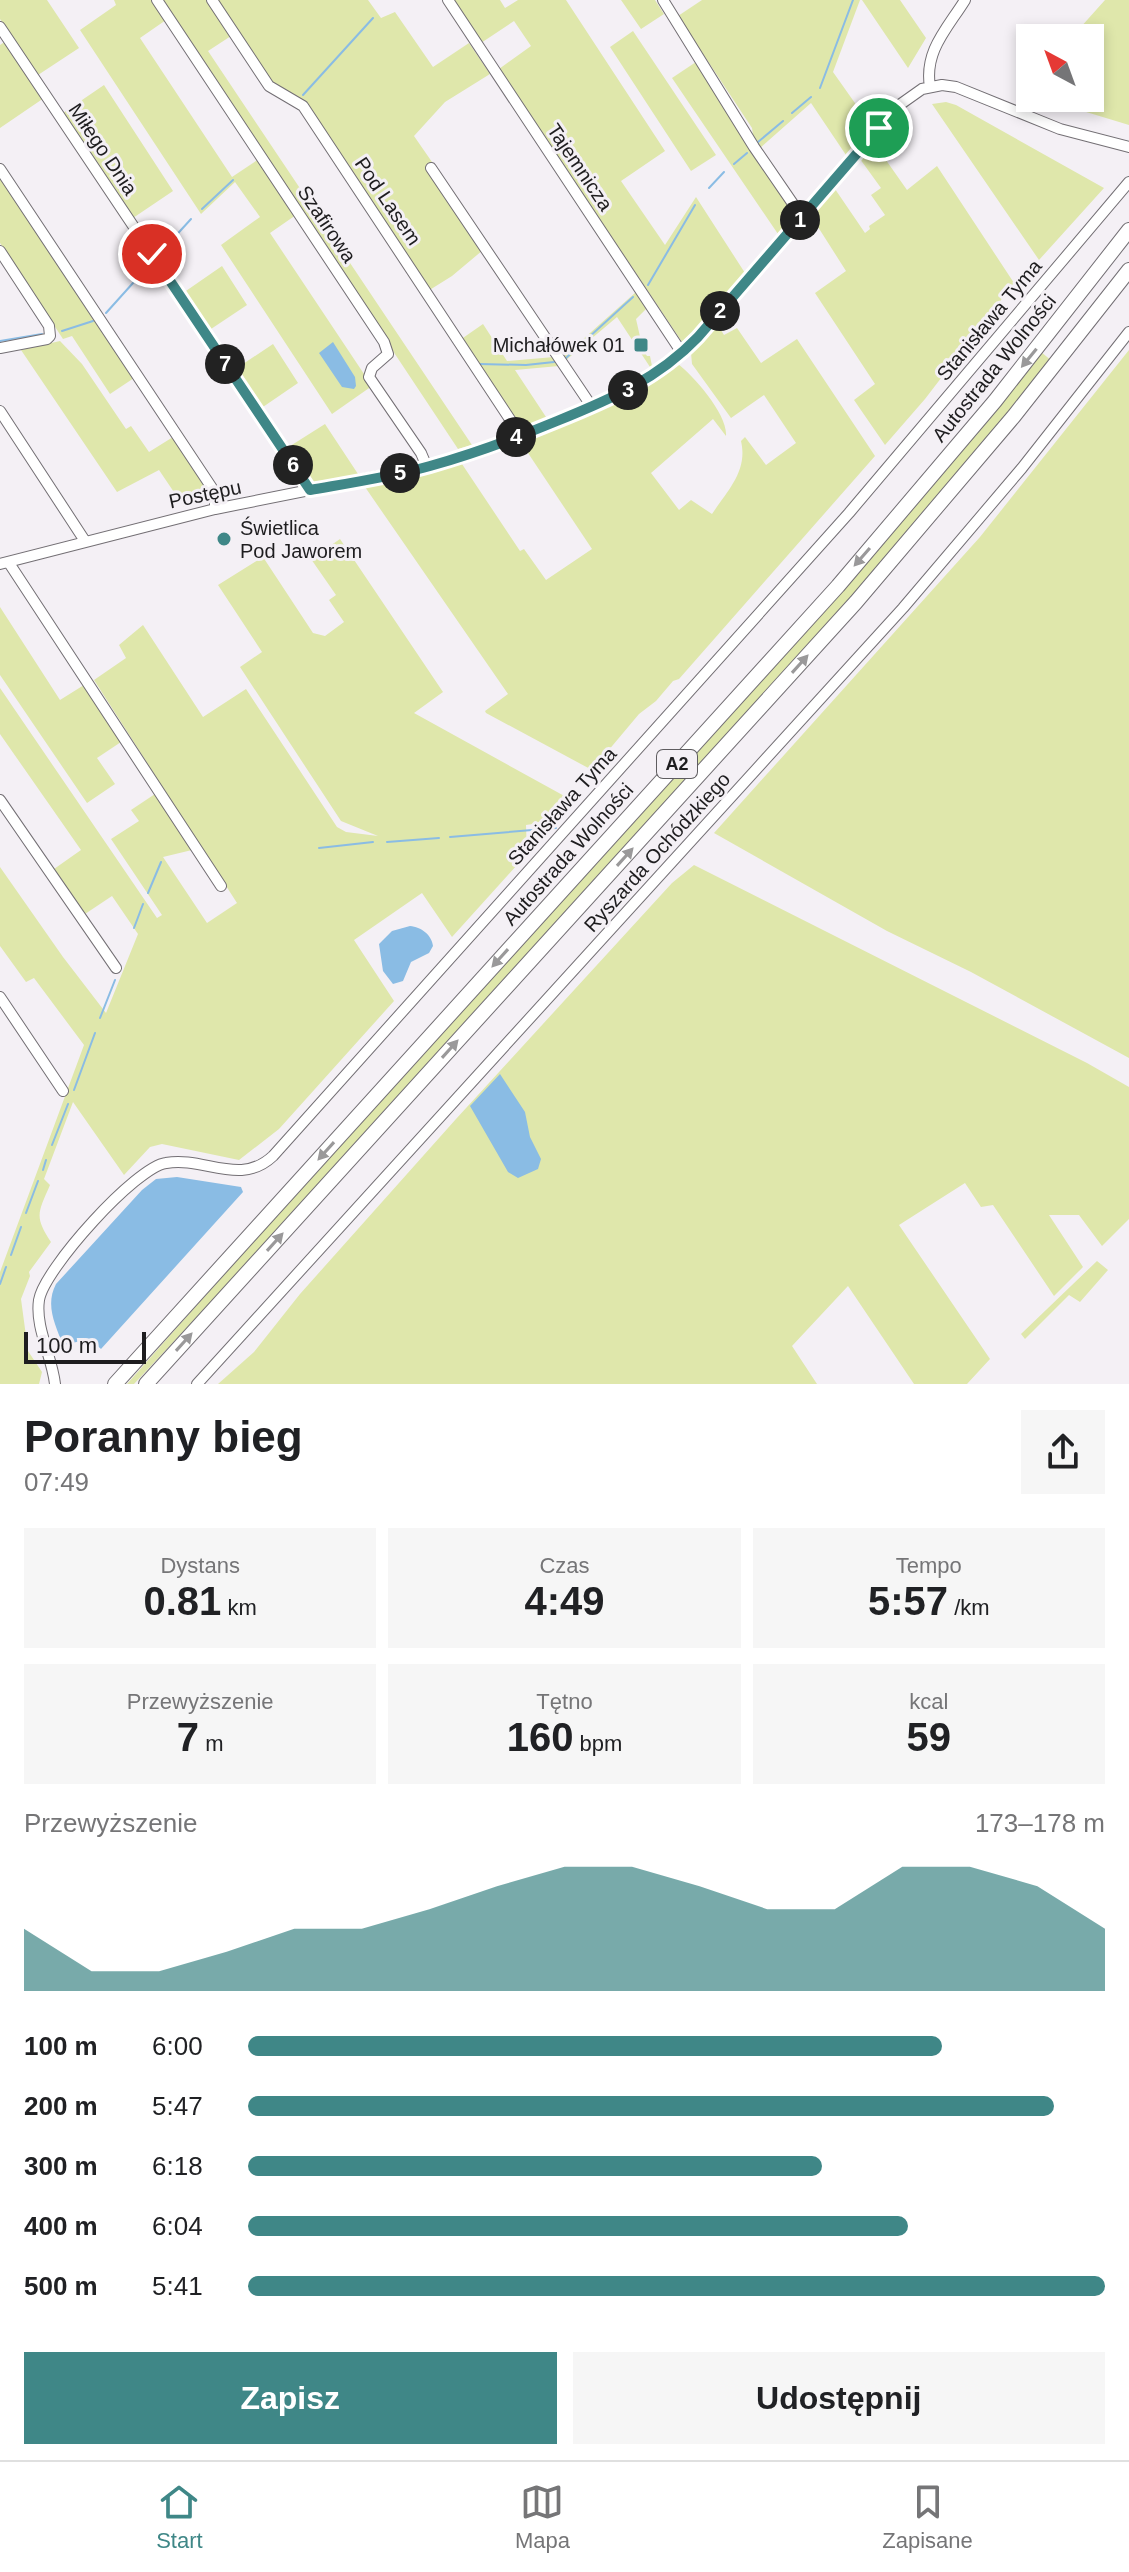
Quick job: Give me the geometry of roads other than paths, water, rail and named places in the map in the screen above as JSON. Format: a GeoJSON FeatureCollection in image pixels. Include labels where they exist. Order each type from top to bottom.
{"type":"FeatureCollection","features":[{"type":"Feature","properties":{"kind":"highway","name":"Autostrada Wolności"},"geometry":{"type":"LineString","coordinates":[[115,1384],[838,586],[995,401],[1129,230]]}},
{"type":"Feature","properties":{"kind":"highway","name":"A2"},"geometry":{"type":"LineString","coordinates":[[146,1384],[856,602],[1014,416],[1129,270]]}},
{"type":"Feature","properties":{"kind":"street","name":"Szafirowa"},"geometry":{"type":"LineString","coordinates":[[157,0],[384,342],[388,354],[372,368],[369,377],[421,453],[427,467]]}},
{"type":"Feature","properties":{"kind":"street","name":"Pod Lasem"},"geometry":{"type":"LineString","coordinates":[[212,0],[269,86],[303,106],[521,436]]}},
{"type":"Feature","properties":{"kind":"street","name":"Tajemnicza"},"geometry":{"type":"LineString","coordinates":[[448,0],[682,353]]}},
{"type":"Feature","properties":{"kind":"street"},"geometry":{"type":"LineString","coordinates":[[663,0],[754,147],[802,217]]}},
{"type":"Feature","properties":{"kind":"street"},"geometry":{"type":"LineString","coordinates":[[965,0],[933,50],[928,68],[930,87],[942,85],[967,90],[1060,129],[1129,147]]}},
{"type":"Feature","properties":{"kind":"street","name":"Miłego Dnia"},"geometry":{"type":"LineString","coordinates":[[0,27],[310,490]]}},
{"type":"Feature","properties":{"kind":"street","name":"Postępu"},"geometry":{"type":"LineString","coordinates":[[4,563],[215,509],[427,467],[521,436],[629,390],[682,353],[898,106],[910,95],[930,87]]}},
{"type":"Feature","properties":{"kind":"street"},"geometry":{"type":"LineString","coordinates":[[431,168],[592,407]]}},
{"type":"Feature","properties":{"kind":"street"},"geometry":{"type":"LineString","coordinates":[[0,169],[212,488],[215,509]]}},
{"type":"Feature","properties":{"kind":"street","name":"Stanisława Tyma"},"geometry":{"type":"LineString","coordinates":[[55,1384],[38,1307],[44,1282],[61,1259],[133,1181],[149,1169],[177,1162],[239,1171],[261,1166],[273,1156],[849,513],[1129,182]]}},
{"type":"Feature","properties":{"kind":"street"},"geometry":{"type":"LineString","coordinates":[[0,251],[49,326],[50,336],[0,348]]}},
{"type":"Feature","properties":{"kind":"street","name":"Ryszarda Ochódzkiego"},"geometry":{"type":"LineString","coordinates":[[197,1384],[903,608],[1022,468],[1129,332]]}},
{"type":"Feature","properties":{"kind":"street"},"geometry":{"type":"LineString","coordinates":[[0,411],[85,541]]}},
{"type":"Feature","properties":{"kind":"street"},"geometry":{"type":"LineString","coordinates":[[4,563],[221,886]]}},
{"type":"Feature","properties":{"kind":"street"},"geometry":{"type":"LineString","coordinates":[[0,800],[116,968]]}},
{"type":"Feature","properties":{"kind":"street"},"geometry":{"type":"LineString","coordinates":[[0,997],[63,1091]]}},
{"type":"Feature","properties":{"kind":"water"},"geometry":{"type":"Polygon","coordinates":[[[333,342],[355,377],[354,389],[342,387],[319,353],[333,342]]]}},
{"type":"Feature","properties":{"kind":"water"},"geometry":{"type":"Polygon","coordinates":[[[410,926],[425,932],[433,946],[429,953],[411,962],[403,981],[393,984],[383,971],[379,944],[392,931],[410,926]]]}},
{"type":"Feature","properties":{"kind":"water"},"geometry":{"type":"Polygon","coordinates":[[[500,1074],[525,1112],[530,1137],[541,1159],[538,1169],[518,1178],[508,1172],[470,1106],[500,1074]]]}},
{"type":"Feature","properties":{"kind":"water"},"geometry":{"type":"Polygon","coordinates":[[[177,1177],[241,1187],[243,1192],[101,1349],[90,1339],[63,1345],[51,1307],[56,1284],[142,1190],[156,1179],[177,1177]]]}},
{"type":"Feature","properties":{"kind":"waterway"},"geometry":{"type":"LineString","coordinates":[[820,88],[853,0]]}},
{"type":"Feature","properties":{"kind":"waterway"},"geometry":{"type":"LineString","coordinates":[[303,95],[373,18]]}},
{"type":"Feature","properties":{"kind":"waterway"},"geometry":{"type":"LineString","coordinates":[[792,113],[811,97]]}},
{"type":"Feature","properties":{"kind":"waterway"},"geometry":{"type":"LineString","coordinates":[[758,142],[783,121]]}},
{"type":"Feature","properties":{"kind":"waterway"},"geometry":{"type":"LineString","coordinates":[[734,164],[747,153]]}},
{"type":"Feature","properties":{"kind":"waterway"},"geometry":{"type":"LineString","coordinates":[[709,188],[724,172]]}},
{"type":"Feature","properties":{"kind":"waterway"},"geometry":{"type":"LineString","coordinates":[[202,209],[233,180]]}},
{"type":"Feature","properties":{"kind":"waterway"},"geometry":{"type":"LineString","coordinates":[[648,285],[695,205]]}},
{"type":"Feature","properties":{"kind":"waterway"},"geometry":{"type":"LineString","coordinates":[[160,253],[191,219]]}},
{"type":"Feature","properties":{"kind":"waterway"},"geometry":{"type":"LineString","coordinates":[[106,313],[151,263]]}},
{"type":"Feature","properties":{"kind":"waterway"},"geometry":{"type":"LineString","coordinates":[[566,358],[633,297]]}},
{"type":"Feature","properties":{"kind":"waterway"},"geometry":{"type":"LineString","coordinates":[[62,331],[93,321]]}},
{"type":"Feature","properties":{"kind":"waterway"},"geometry":{"type":"LineString","coordinates":[[0,341],[42,334]]}},
{"type":"Feature","properties":{"kind":"waterway"},"geometry":{"type":"LineString","coordinates":[[479,364],[554,362]]}},
{"type":"Feature","properties":{"kind":"waterway"},"geometry":{"type":"LineString","coordinates":[[450,837],[556,828]]}},
{"type":"Feature","properties":{"kind":"waterway"},"geometry":{"type":"LineString","coordinates":[[387,842],[439,838]]}},
{"type":"Feature","properties":{"kind":"waterway"},"geometry":{"type":"LineString","coordinates":[[319,848],[373,842]]}},
{"type":"Feature","properties":{"kind":"waterway"},"geometry":{"type":"LineString","coordinates":[[148,893],[161,862]]}},
{"type":"Feature","properties":{"kind":"waterway"},"geometry":{"type":"LineString","coordinates":[[134,928],[143,904]]}},
{"type":"Feature","properties":{"kind":"waterway"},"geometry":{"type":"LineString","coordinates":[[100,1018],[115,980]]}},
{"type":"Feature","properties":{"kind":"waterway"},"geometry":{"type":"LineString","coordinates":[[74,1090],[95,1033]]}},
{"type":"Feature","properties":{"kind":"waterway"},"geometry":{"type":"LineString","coordinates":[[52,1145],[68,1104]]}},
{"type":"Feature","properties":{"kind":"waterway"},"geometry":{"type":"LineString","coordinates":[[43,1170],[46,1160]]}},
{"type":"Feature","properties":{"kind":"waterway"},"geometry":{"type":"LineString","coordinates":[[26,1213],[38,1181]]}},
{"type":"Feature","properties":{"kind":"waterway"},"geometry":{"type":"LineString","coordinates":[[11,1255],[21,1227]]}},
{"type":"Feature","properties":{"kind":"waterway"},"geometry":{"type":"LineString","coordinates":[[0,1284],[6,1267]]}},
{"type":"Feature","properties":{"kind":"place","name":"Michałówek 01"},"geometry":{"type":"Point","coordinates":[641,345]}},
{"type":"Feature","properties":{"kind":"place","name":"Świetlica Pod Jaworem"},"geometry":{"type":"Point","coordinates":[224,539]}}]}
